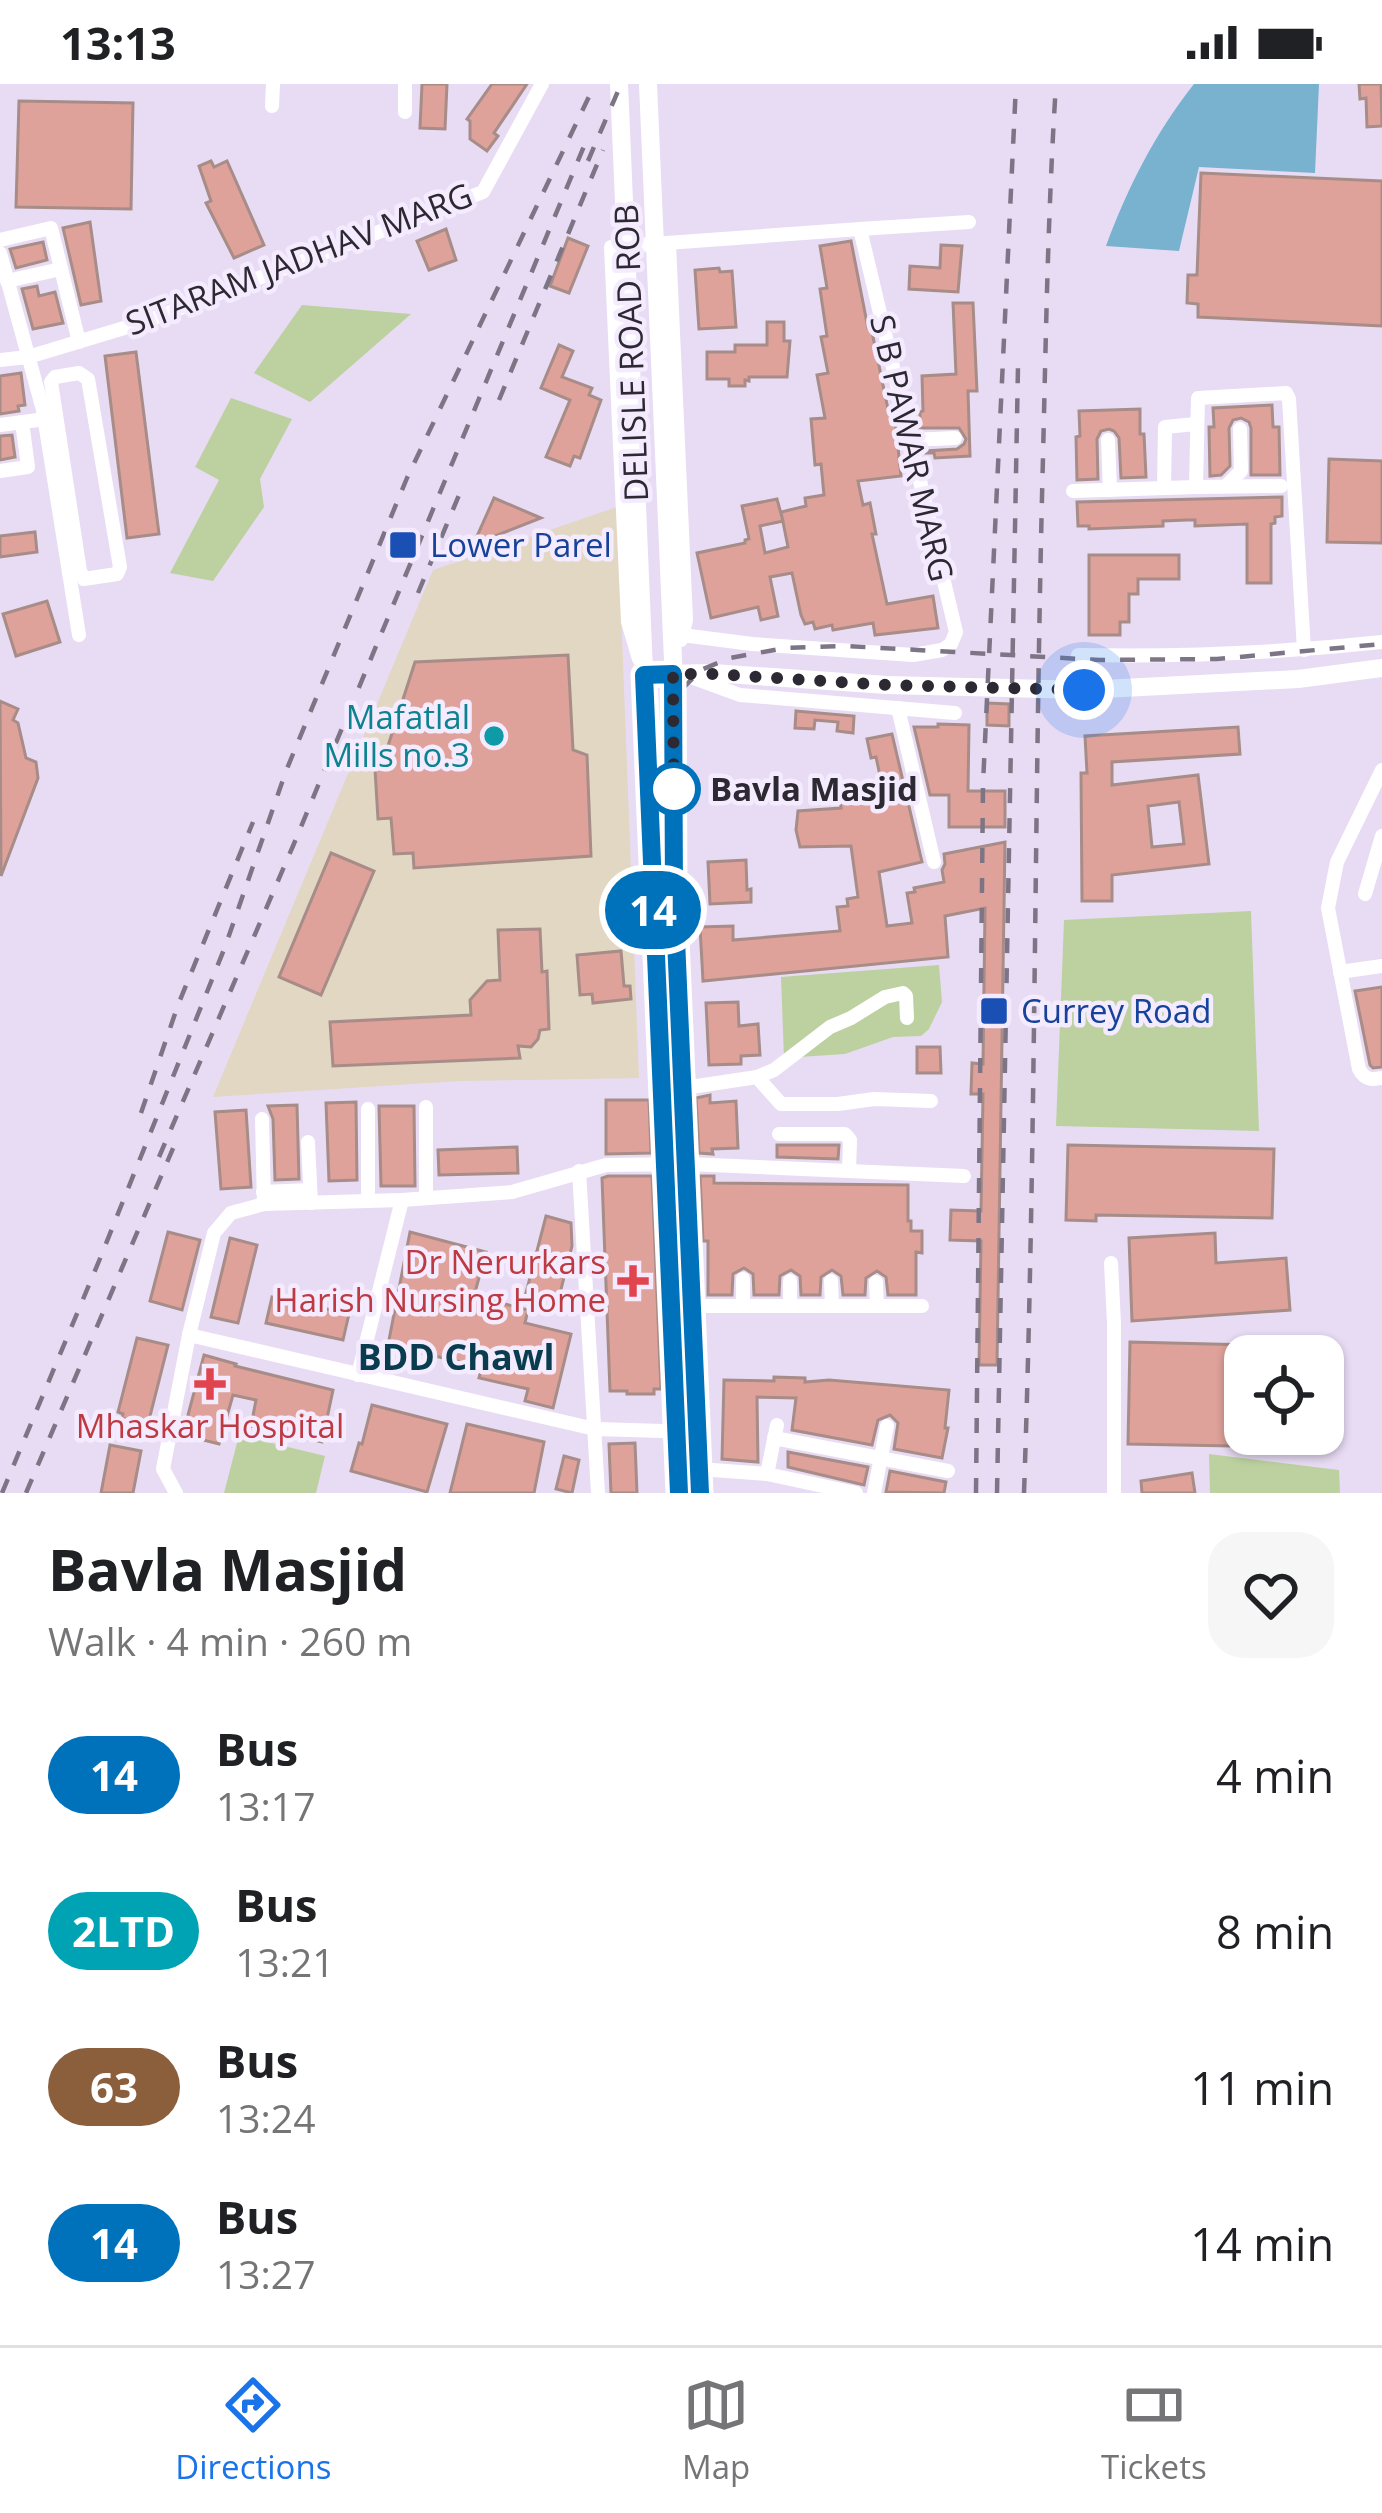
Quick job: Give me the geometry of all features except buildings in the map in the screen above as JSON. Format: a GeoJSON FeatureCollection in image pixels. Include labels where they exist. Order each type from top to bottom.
{"type":"FeatureCollection","features":[{"type":"Feature","properties":{"kind":"main road","name":"DELISLE ROAD ROB"},"geometry":{"type":"LineString","coordinates":[[619,84],[644,675],[677,1163]]}},
{"type":"Feature","properties":{"kind":"main road","name":"DELISLE ROAD ROB"},"geometry":{"type":"LineString","coordinates":[[648,84],[678,674],[674,906],[684,1088],[677,1163]]}},
{"type":"Feature","properties":{"kind":"main road"},"geometry":{"type":"LineString","coordinates":[[644,675],[1084,690],[1298,679],[1382,668]]}},
{"type":"Feature","properties":{"kind":"main road"},"geometry":{"type":"LineString","coordinates":[[677,1163],[693,1306],[700,1493]]}},
{"type":"Feature","properties":{"kind":"main road"},"geometry":{"type":"LineString","coordinates":[[677,1163],[679,1493]]}},
{"type":"Feature","properties":{"kind":"street"},"geometry":{"type":"LineString","coordinates":[[272,106],[273,84]]}},
{"type":"Feature","properties":{"kind":"street"},"geometry":{"type":"LineString","coordinates":[[405,112],[406,84]]}},
{"type":"Feature","properties":{"kind":"street","name":"SITARAM JADHAV MARG"},"geometry":{"type":"LineString","coordinates":[[0,360],[28,357],[163,315],[483,191],[542,84]]}},
{"type":"Feature","properties":{"kind":"street"},"geometry":{"type":"LineString","coordinates":[[644,675],[628,622],[611,247],[969,222]]}},
{"type":"Feature","properties":{"kind":"street"},"geometry":{"type":"LineString","coordinates":[[0,240],[51,228],[79,342]]}},
{"type":"Feature","properties":{"kind":"street","name":"S B PAWAR MARG"},"geometry":{"type":"LineString","coordinates":[[676,628],[752,644],[913,655],[951,644],[956,632],[860,229]]}},
{"type":"Feature","properties":{"kind":"street"},"geometry":{"type":"LineString","coordinates":[[669,244],[686,620],[676,628]]}},
{"type":"Feature","properties":{"kind":"street"},"geometry":{"type":"LineString","coordinates":[[0,253],[48,412],[69,536],[79,635]]}},
{"type":"Feature","properties":{"kind":"street"},"geometry":{"type":"LineString","coordinates":[[7,281],[61,269]]}},
{"type":"Feature","properties":{"kind":"street"},"geometry":{"type":"LineString","coordinates":[[48,412],[53,378],[86,376],[120,567],[117,574],[83,578],[74,572]]}},
{"type":"Feature","properties":{"kind":"street"},"geometry":{"type":"LineString","coordinates":[[1196,487],[1198,398],[1286,392],[1304,650]]}},
{"type":"Feature","properties":{"kind":"street"},"geometry":{"type":"LineString","coordinates":[[0,425],[48,412]]}},
{"type":"Feature","properties":{"kind":"street"},"geometry":{"type":"LineString","coordinates":[[0,471],[28,467],[22,422]]}},
{"type":"Feature","properties":{"kind":"street"},"geometry":{"type":"LineString","coordinates":[[1164,488],[1165,427],[1196,424]]}},
{"type":"Feature","properties":{"kind":"street"},"geometry":{"type":"LineString","coordinates":[[1226,485],[1241,471],[1240,429]]}},
{"type":"Feature","properties":{"kind":"street"},"geometry":{"type":"LineString","coordinates":[[910,440],[955,438]]}},
{"type":"Feature","properties":{"kind":"street"},"geometry":{"type":"LineString","coordinates":[[1108,440],[1110,490]]}},
{"type":"Feature","properties":{"kind":"street"},"geometry":{"type":"LineString","coordinates":[[1072,491],[1281,485]]}},
{"type":"Feature","properties":{"kind":"street"},"geometry":{"type":"LineString","coordinates":[[1078,655],[1193,656],[1382,642]]}},
{"type":"Feature","properties":{"kind":"street"},"geometry":{"type":"LineString","coordinates":[[678,674],[740,695],[955,713]]}},
{"type":"Feature","properties":{"kind":"street"},"geometry":{"type":"LineString","coordinates":[[898,708],[934,862]]}},
{"type":"Feature","properties":{"kind":"street"},"geometry":{"type":"LineString","coordinates":[[1382,770],[1337,862],[1328,908],[1359,1070],[1371,1080],[1382,1078]]}},
{"type":"Feature","properties":{"kind":"street"},"geometry":{"type":"LineString","coordinates":[[1365,894],[1382,836]]}},
{"type":"Feature","properties":{"kind":"street"},"geometry":{"type":"LineString","coordinates":[[1340,972],[1382,967]]}},
{"type":"Feature","properties":{"kind":"street"},"geometry":{"type":"LineString","coordinates":[[684,1088],[774,1070],[830,1027],[885,997],[903,993],[907,1018]]}},
{"type":"Feature","properties":{"kind":"street"},"geometry":{"type":"LineString","coordinates":[[757,1077],[781,1104],[931,1101]]}},
{"type":"Feature","properties":{"kind":"street"},"geometry":{"type":"LineString","coordinates":[[426,1107],[427,1198]]}},
{"type":"Feature","properties":{"kind":"street"},"geometry":{"type":"LineString","coordinates":[[368,1109],[368,1201]]}},
{"type":"Feature","properties":{"kind":"street"},"geometry":{"type":"LineString","coordinates":[[262,1119],[264,1198]]}},
{"type":"Feature","properties":{"kind":"street"},"geometry":{"type":"LineString","coordinates":[[778,1134],[844,1134],[850,1141],[849,1171]]}},
{"type":"Feature","properties":{"kind":"street"},"geometry":{"type":"LineString","coordinates":[[308,1142],[310,1196]]}},
{"type":"Feature","properties":{"kind":"street"},"geometry":{"type":"LineString","coordinates":[[157,1493],[214,1233],[231,1214],[264,1198],[368,1201],[512,1192],[606,1165],[677,1163],[964,1176]]}},
{"type":"Feature","properties":{"kind":"street"},"geometry":{"type":"LineString","coordinates":[[579,1171],[598,1493]]}},
{"type":"Feature","properties":{"kind":"street"},"geometry":{"type":"LineString","coordinates":[[358,1375],[402,1200]]}},
{"type":"Feature","properties":{"kind":"street"},"geometry":{"type":"LineString","coordinates":[[1111,1263],[1114,1493]]}},
{"type":"Feature","properties":{"kind":"street"},"geometry":{"type":"LineString","coordinates":[[743,1279],[743,1306]]}},
{"type":"Feature","properties":{"kind":"street"},"geometry":{"type":"LineString","coordinates":[[790,1281],[790,1306]]}},
{"type":"Feature","properties":{"kind":"street"},"geometry":{"type":"LineString","coordinates":[[831,1281],[832,1306]]}},
{"type":"Feature","properties":{"kind":"street"},"geometry":{"type":"LineString","coordinates":[[876,1282],[877,1306]]}},
{"type":"Feature","properties":{"kind":"street"},"geometry":{"type":"LineString","coordinates":[[693,1306],[922,1306]]}},
{"type":"Feature","properties":{"kind":"street"},"geometry":{"type":"LineString","coordinates":[[189,1335],[596,1429],[698,1432]]}},
{"type":"Feature","properties":{"kind":"street"},"geometry":{"type":"LineString","coordinates":[[874,1493],[887,1426]]}},
{"type":"Feature","properties":{"kind":"street"},"geometry":{"type":"LineString","coordinates":[[767,1474],[776,1432],[948,1471]]}},
{"type":"Feature","properties":{"kind":"street"},"geometry":{"type":"LineString","coordinates":[[163,1469],[176,1493]]}},
{"type":"Feature","properties":{"kind":"street"},"geometry":{"type":"LineString","coordinates":[[699,1469],[767,1474],[856,1493]]}},
{"type":"Feature","properties":{"kind":"shaded area","name":"Mafatlal Mills no.3"},"geometry":{"type":"Polygon","coordinates":[[[617,507],[639,1078],[459,1081],[213,1097],[433,570],[617,507]]]}},
{"type":"Feature","properties":{"kind":"green space"},"geometry":{"type":"Polygon","coordinates":[[[302,305],[411,314],[310,402],[254,373],[302,305]]]}},
{"type":"Feature","properties":{"kind":"green space"},"geometry":{"type":"Polygon","coordinates":[[[231,398],[292,419],[260,479],[264,507],[213,581],[170,573],[219,480],[195,467],[231,398]]]}},
{"type":"Feature","properties":{"kind":"green space"},"geometry":{"type":"Polygon","coordinates":[[[1251,911],[1259,1131],[1056,1126],[1064,920],[1251,911]]]}},
{"type":"Feature","properties":{"kind":"green space"},"geometry":{"type":"Polygon","coordinates":[[[939,965],[942,1002],[921,1036],[893,1037],[845,1054],[784,1058],[781,977],[939,965]]]}},
{"type":"Feature","properties":{"kind":"green space"},"geometry":{"type":"Polygon","coordinates":[[[239,1435],[325,1456],[316,1493],[224,1493],[239,1435]]]}},
{"type":"Feature","properties":{"kind":"green space"},"geometry":{"type":"Polygon","coordinates":[[[1209,1454],[1339,1470],[1340,1493],[1210,1493],[1209,1454]]]}},
{"type":"Feature","properties":{"kind":"water"},"geometry":{"type":"Polygon","coordinates":[[[1194,84],[1319,84],[1315,173],[1199,167],[1179,251],[1106,246],[1143,162],[1194,84]]]}},
{"type":"Feature","properties":{"kind":"railway"},"geometry":{"type":"LineString","coordinates":[[2,1493],[225,947],[286,771],[407,478],[595,84]]}},
{"type":"Feature","properties":{"kind":"railway"},"geometry":{"type":"LineString","coordinates":[[588,161],[621,84]]}},
{"type":"Feature","properties":{"kind":"railway"},"geometry":{"type":"LineString","coordinates":[[976,1493],[983,784],[1016,84]]}},
{"type":"Feature","properties":{"kind":"railway"},"geometry":{"type":"LineString","coordinates":[[1024,1493],[1043,457],[1056,84]]}},
{"type":"Feature","properties":{"kind":"railway"},"geometry":{"type":"LineString","coordinates":[[159,1157],[587,139]]}},
{"type":"Feature","properties":{"kind":"railway"},"geometry":{"type":"LineString","coordinates":[[499,400],[603,150]]}},
{"type":"Feature","properties":{"kind":"railway"},"geometry":{"type":"LineString","coordinates":[[997,1493],[1018,366]]}},
{"type":"Feature","properties":{"kind":"railway"},"geometry":{"type":"LineString","coordinates":[[418,593],[462,488]]}},
{"type":"Feature","properties":{"kind":"railway"},"geometry":{"type":"LineString","coordinates":[[685,1493],[657,864],[658,749],[674,697],[701,670],[730,658],[785,648],[845,646],[1100,660],[1217,659],[1382,644]]}},
{"type":"Feature","properties":{"kind":"railway"},"geometry":{"type":"LineString","coordinates":[[141,1113],[178,1005],[253,822]]}},
{"type":"Feature","properties":{"kind":"railway"},"geometry":{"type":"LineString","coordinates":[[26,1493],[174,1146]]}},
{"type":"Feature","properties":{"kind":"bus line","name":"14"},"geometry":{"type":"LineString","coordinates":[[679,1493],[644,675],[673,674],[674,893],[700,1493]]}},
{"type":"Feature","properties":{"kind":"place","name":"Lower Parel"},"geometry":{"type":"Point","coordinates":[403,545]}},
{"type":"Feature","properties":{"kind":"place","name":"Mafatlal Mills no.3"},"geometry":{"type":"Point","coordinates":[494,736]}},
{"type":"Feature","properties":{"kind":"place","name":"Bavla Masjid"},"geometry":{"type":"Point","coordinates":[674,789]}},
{"type":"Feature","properties":{"kind":"place","name":"Currey Road"},"geometry":{"type":"Point","coordinates":[994,1011]}},
{"type":"Feature","properties":{"kind":"place","name":"Dr Nerurkars Harish Nursing Home"},"geometry":{"type":"Point","coordinates":[633,1281]}},
{"type":"Feature","properties":{"kind":"place","name":"Mhaskar Hospital"},"geometry":{"type":"Point","coordinates":[210,1384]}},
{"type":"Feature","properties":{"kind":"district","name":"BDD Chawl"},"geometry":{"type":"Point","coordinates":[456,1357]}},
{"type":"Feature","properties":{"kind":"route"},"geometry":{"type":"LineString","coordinates":[[674,789],[674,809],[673,674],[1084,690]]}}]}
